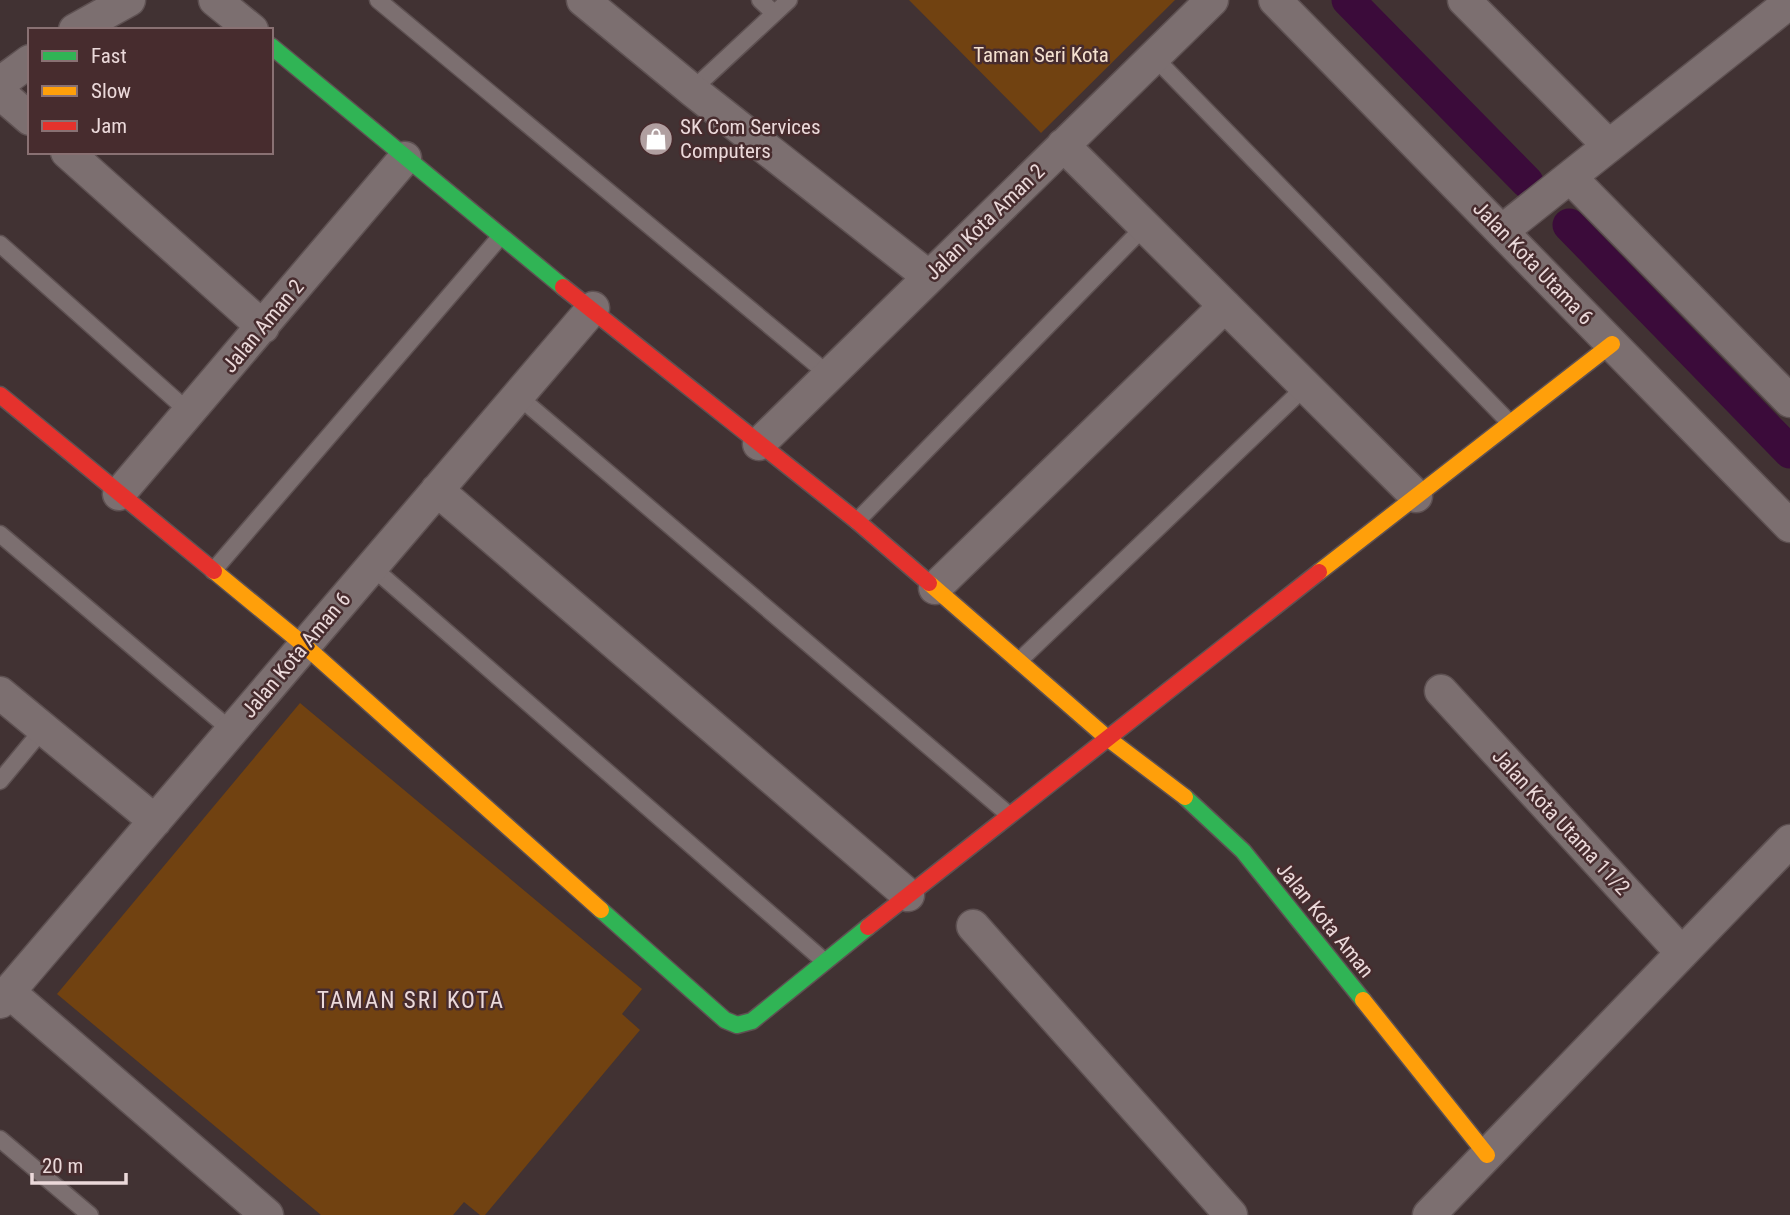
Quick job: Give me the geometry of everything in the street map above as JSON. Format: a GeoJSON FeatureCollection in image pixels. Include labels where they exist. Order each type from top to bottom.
{"type":"FeatureCollection","features":[{"type":"Feature","properties":{"kind":"street"},"geometry":{"type":"LineString","coordinates":[[79,28],[129,0]]}},
{"type":"Feature","properties":{"kind":"street"},"geometry":{"type":"LineString","coordinates":[[215,0],[250,28]]}},
{"type":"Feature","properties":{"kind":"street"},"geometry":{"type":"LineString","coordinates":[[583,0],[691,90],[929,277]]}},
{"type":"Feature","properties":{"kind":"street","name":"Jalan Kota Aman 2"},"geometry":{"type":"LineString","coordinates":[[759,444],[1212,0]]}},
{"type":"Feature","properties":{"kind":"street","name":"Jalan Kota Utama 6"},"geometry":{"type":"LineString","coordinates":[[1275,0],[1790,526]]}},
{"type":"Feature","properties":{"kind":"street"},"geometry":{"type":"LineString","coordinates":[[1464,0],[1609,146]]}},
{"type":"Feature","properties":{"kind":"street"},"geometry":{"type":"LineString","coordinates":[[1502,230],[1790,2]]}},
{"type":"Feature","properties":{"kind":"street","name":"Jalan Kota Aman"},"geometry":{"type":"LineString","coordinates":[[273,48],[500,237],[593,308],[857,521],[1106,737],[1185,797],[1242,851],[1487,1154]]}},
{"type":"Feature","properties":{"kind":"street"},"geometry":{"type":"LineString","coordinates":[[0,83],[28,62]]}},
{"type":"Feature","properties":{"kind":"street"},"geometry":{"type":"LineString","coordinates":[[0,93],[28,117]]}},
{"type":"Feature","properties":{"kind":"street"},"geometry":{"type":"LineString","coordinates":[[1063,145],[1416,496]]}},
{"type":"Feature","properties":{"kind":"street"},"geometry":{"type":"LineString","coordinates":[[69,154],[262,327]]}},
{"type":"Feature","properties":{"kind":"street","name":"Jalan Aman 2"},"geometry":{"type":"LineString","coordinates":[[119,494],[405,158]]}},
{"type":"Feature","properties":{"kind":"street"},"geometry":{"type":"LineString","coordinates":[[1571,178],[1790,401]]}},
{"type":"Feature","properties":{"kind":"street"},"geometry":{"type":"LineString","coordinates":[[935,588],[1225,306]]}},
{"type":"Feature","properties":{"kind":"street","name":"Jalan Kota Aman 6"},"geometry":{"type":"LineString","coordinates":[[5,997],[593,308]]}},
{"type":"Feature","properties":{"kind":"street"},"geometry":{"type":"LineString","coordinates":[[0,395],[304,646],[724,1020],[737,1025],[752,1021],[823,960],[1008,814],[1612,344]]}},
{"type":"Feature","properties":{"kind":"street"},"geometry":{"type":"LineString","coordinates":[[438,490],[908,895]]}},
{"type":"Feature","properties":{"kind":"street","name":"Jalan Kota Utama 11/2"},"geometry":{"type":"LineString","coordinates":[[1441,691],[1682,953]]}},
{"type":"Feature","properties":{"kind":"street"},"geometry":{"type":"LineString","coordinates":[[0,692],[155,821]]}},
{"type":"Feature","properties":{"kind":"street"},"geometry":{"type":"LineString","coordinates":[[1429,1215],[1790,841]]}},
{"type":"Feature","properties":{"kind":"street"},"geometry":{"type":"LineString","coordinates":[[973,926],[1231,1215]]}},
{"type":"Feature","properties":{"kind":"street"},"geometry":{"type":"LineString","coordinates":[[5,997],[267,1215]]}},
{"type":"Feature","properties":{"kind":"lane"},"geometry":{"type":"LineString","coordinates":[[378,0],[829,375]]}},
{"type":"Feature","properties":{"kind":"lane"},"geometry":{"type":"LineString","coordinates":[[761,0],[775,13]]}},
{"type":"Feature","properties":{"kind":"lane"},"geometry":{"type":"LineString","coordinates":[[691,90],[789,0]]}},
{"type":"Feature","properties":{"kind":"lane"},"geometry":{"type":"LineString","coordinates":[[1154,57],[1510,423]]}},
{"type":"Feature","properties":{"kind":"lane"},"geometry":{"type":"LineString","coordinates":[[857,521],[1145,226]]}},
{"type":"Feature","properties":{"kind":"lane"},"geometry":{"type":"LineString","coordinates":[[213,571],[500,237]]}},
{"type":"Feature","properties":{"kind":"lane"},"geometry":{"type":"LineString","coordinates":[[0,244],[189,412]]}},
{"type":"Feature","properties":{"kind":"lane"},"geometry":{"type":"LineString","coordinates":[[1019,661],[1306,387]]}},
{"type":"Feature","properties":{"kind":"lane"},"geometry":{"type":"LineString","coordinates":[[518,396],[1008,814]]}},
{"type":"Feature","properties":{"kind":"lane"},"geometry":{"type":"LineString","coordinates":[[0,534],[232,731]]}},
{"type":"Feature","properties":{"kind":"lane"},"geometry":{"type":"LineString","coordinates":[[372,566],[823,960]]}},
{"type":"Feature","properties":{"kind":"lane"},"geometry":{"type":"LineString","coordinates":[[0,781],[43,729]]}},
{"type":"Feature","properties":{"kind":"lane"},"geometry":{"type":"LineString","coordinates":[[0,1139],[90,1215]]}},
{"type":"Feature","properties":{"kind":"green space","name":"Taman Seri Kota"},"geometry":{"type":"Polygon","coordinates":[[[909,0],[1175,0],[1041,133],[909,0]]]}},
{"type":"Feature","properties":{"kind":"green space"},"geometry":{"type":"Polygon","coordinates":[[[300,703],[642,989],[622,1014],[640,1030],[485,1215],[480,1215],[464,1202],[453,1215],[321,1215],[57,994],[300,703]]]}},
{"type":"Feature","properties":{"kind":"waterway"},"geometry":{"type":"LineString","coordinates":[[1348,0],[1527,182]]}},
{"type":"Feature","properties":{"kind":"waterway"},"geometry":{"type":"LineString","coordinates":[[1569,225],[1790,452]]}},
{"type":"Feature","properties":{"kind":"traffic: fast"},"geometry":{"type":"LineString","coordinates":[[273,48],[563,287]]}},
{"type":"Feature","properties":{"kind":"traffic: fast"},"geometry":{"type":"LineString","coordinates":[[1185,797],[1243,851],[1363,1000]]}},
{"type":"Feature","properties":{"kind":"traffic: fast"},"geometry":{"type":"LineString","coordinates":[[601,910],[725,1020],[737,1025],[752,1021],[868,927]]}},
{"type":"Feature","properties":{"kind":"traffic: slow"},"geometry":{"type":"LineString","coordinates":[[1319,572],[1612,344]]}},
{"type":"Feature","properties":{"kind":"traffic: slow"},"geometry":{"type":"LineString","coordinates":[[214,571],[304,645],[601,910]]}},
{"type":"Feature","properties":{"kind":"traffic: slow"},"geometry":{"type":"LineString","coordinates":[[929,583],[1106,737],[1185,797]]}},
{"type":"Feature","properties":{"kind":"traffic: slow"},"geometry":{"type":"LineString","coordinates":[[1363,1000],[1487,1155]]}},
{"type":"Feature","properties":{"kind":"traffic: jam"},"geometry":{"type":"LineString","coordinates":[[563,287],[857,521],[929,583]]}},
{"type":"Feature","properties":{"kind":"traffic: jam"},"geometry":{"type":"LineString","coordinates":[[0,395],[214,571]]}},
{"type":"Feature","properties":{"kind":"traffic: jam"},"geometry":{"type":"LineString","coordinates":[[868,927],[1319,572]]}},
{"type":"Feature","properties":{"kind":"place","name":"SK Com Services Computers"},"geometry":{"type":"Point","coordinates":[656,139]}},
{"type":"Feature","properties":{"kind":"district","name":"TAMAN SRI KOTA"},"geometry":{"type":"Point","coordinates":[411,1000]}}]}
